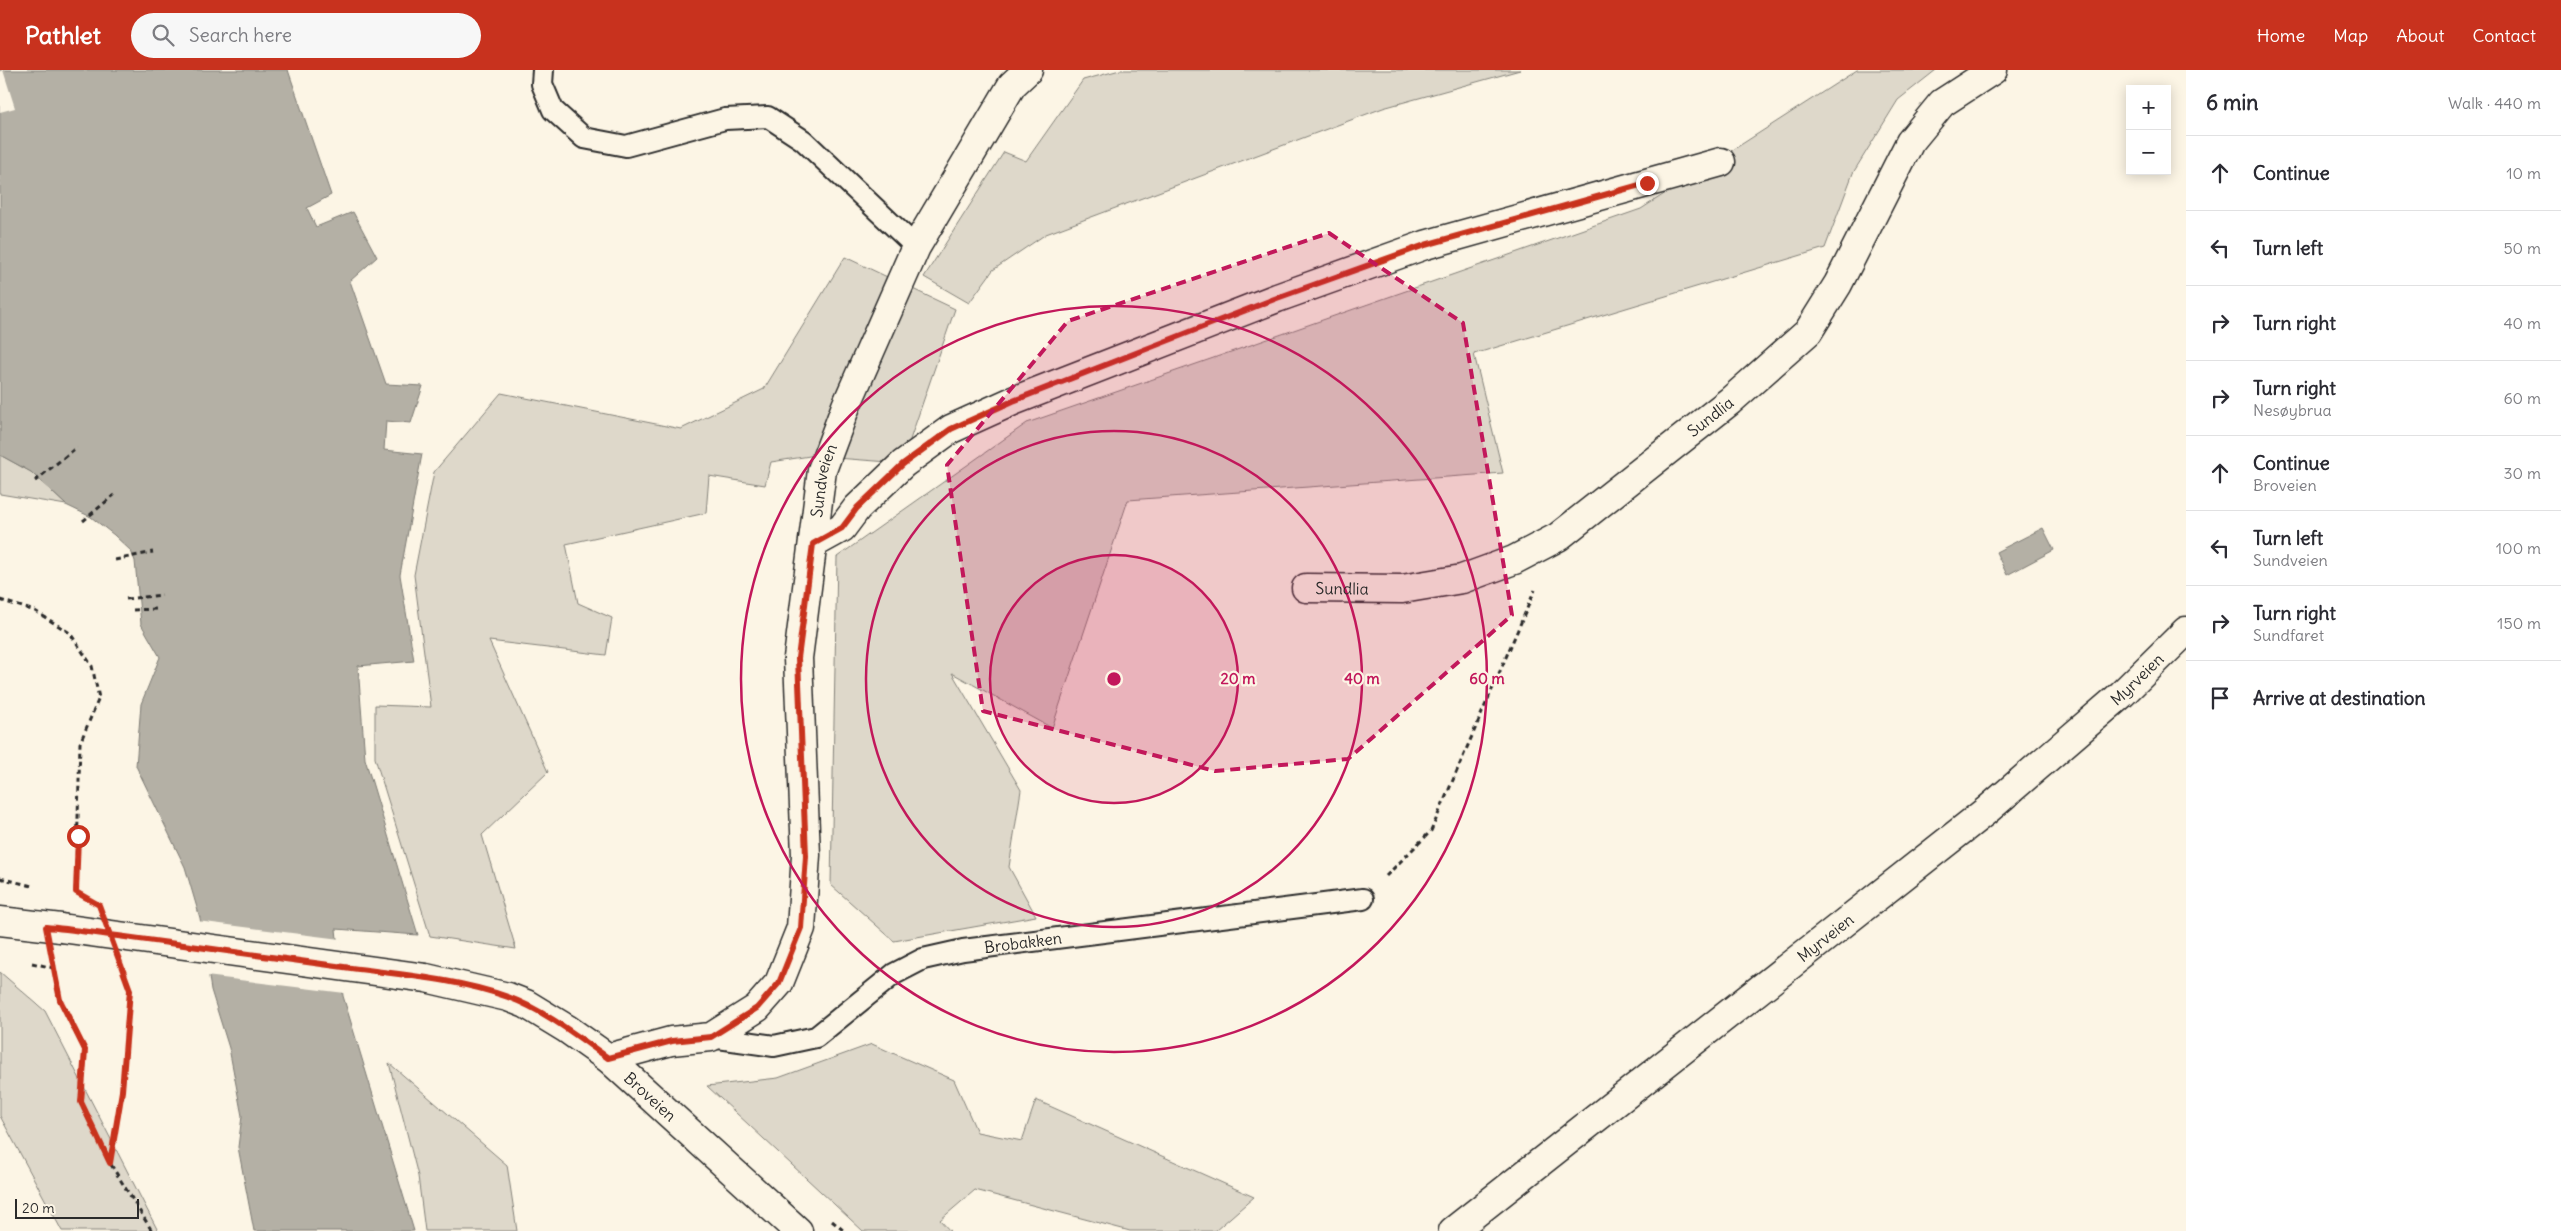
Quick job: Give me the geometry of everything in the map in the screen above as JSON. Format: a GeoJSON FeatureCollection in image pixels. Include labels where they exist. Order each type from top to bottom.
{"type":"FeatureCollection","features":[{"type":"Feature","properties":{"kind":"street","name":"Sundveien"},"geometry":{"type":"LineString","coordinates":[[608,1058],[672,1041],[711,1037],[757,1008],[779,983],[801,928],[806,856],[798,658],[822,470],[846,406],[916,247],[1012,85],[1028,70]]}},
{"type":"Feature","properties":{"kind":"street","name":"Sundlia"},"geometry":{"type":"LineString","coordinates":[[1306,588],[1402,589],[1462,579],[1514,560],[1558,537],[1730,401],[1808,332],[1838,284],[1910,142],[1942,103],[1993,70]]}},
{"type":"Feature","properties":{"kind":"street"},"geometry":{"type":"LineString","coordinates":[[813,544],[842,528],[857,508],[903,464],[951,429],[1013,401],[1277,298],[1425,245],[1721,162]]}},
{"type":"Feature","properties":{"kind":"street","name":"Myrveien"},"geometry":{"type":"LineString","coordinates":[[1453,1231],[1986,811],[2122,694],[2186,631]]}},
{"type":"Feature","properties":{"kind":"street","name":"Broveien"},"geometry":{"type":"LineString","coordinates":[[0,921],[426,978],[480,988],[526,1004],[568,1029],[608,1058],[798,1231]]}},
{"type":"Feature","properties":{"kind":"lane"},"geometry":{"type":"LineString","coordinates":[[543,70],[542,84],[553,110],[584,138],[626,146],[725,119],[768,118],[803,140],[916,247]]}},
{"type":"Feature","properties":{"kind":"lane","name":"Brobakken"},"geometry":{"type":"LineString","coordinates":[[711,1037],[774,1046],[816,1037],[894,974],[923,958],[963,950],[1363,899]]}},
{"type":"Feature","properties":{"kind":"path"},"geometry":{"type":"LineString","coordinates":[[35,481],[77,447]]}},
{"type":"Feature","properties":{"kind":"path"},"geometry":{"type":"LineString","coordinates":[[83,521],[114,495]]}},
{"type":"Feature","properties":{"kind":"path"},"geometry":{"type":"LineString","coordinates":[[1363,899],[1431,831],[1558,537]]}},
{"type":"Feature","properties":{"kind":"path"},"geometry":{"type":"LineString","coordinates":[[115,560],[153,552]]}},
{"type":"Feature","properties":{"kind":"path"},"geometry":{"type":"LineString","coordinates":[[126,599],[162,595]]}},
{"type":"Feature","properties":{"kind":"path"},"geometry":{"type":"LineString","coordinates":[[0,600],[35,611],[70,633],[92,666],[99,698],[80,743],[76,892]]}},
{"type":"Feature","properties":{"kind":"path"},"geometry":{"type":"LineString","coordinates":[[133,610],[156,608]]}},
{"type":"Feature","properties":{"kind":"path"},"geometry":{"type":"LineString","coordinates":[[0,878],[33,887]]}},
{"type":"Feature","properties":{"kind":"path"},"geometry":{"type":"LineString","coordinates":[[68,891],[84,896]]}},
{"type":"Feature","properties":{"kind":"path"},"geometry":{"type":"LineString","coordinates":[[54,927],[60,1000],[85,1050],[81,1102],[110,1163],[152,1231]]}},
{"type":"Feature","properties":{"kind":"path"},"geometry":{"type":"LineString","coordinates":[[110,1163],[122,1091],[130,990],[120,965]]}},
{"type":"Feature","properties":{"kind":"highlighted area"},"geometry":{"type":"Polygon","coordinates":[[[1329,233],[1463,323],[1512,615],[1348,759],[1215,771],[983,711],[947,465],[1068,321],[1329,233]]]}},
{"type":"Feature","properties":{"kind":"shaded area"},"geometry":{"type":"Polygon","coordinates":[[[0,70],[288,70],[331,195],[307,208],[316,227],[353,212],[377,257],[350,281],[386,384],[423,386],[411,423],[386,421],[384,450],[422,454],[400,575],[414,661],[358,666],[365,759],[418,935],[336,929],[343,996],[414,1231],[254,1231],[238,1147],[242,1116],[229,1048],[211,990],[200,918],[185,867],[136,766],[141,704],[160,657],[141,624],[135,561],[131,551],[114,535],[91,517],[66,505],[31,472],[0,455],[0,70]]]}},
{"type":"Feature","properties":{"kind":"shaded area"},"geometry":{"type":"Polygon","coordinates":[[[1120,70],[1520,70],[1383,108],[1046,234],[993,270],[969,303],[924,277],[1004,152],[1026,161],[1083,80],[1120,70]]]}},
{"type":"Feature","properties":{"kind":"shaded area"},"geometry":{"type":"Polygon","coordinates":[[[1857,70],[1936,70],[1898,100],[1853,173],[1825,248],[1474,354],[1503,473],[1128,500],[1052,728],[952,673],[1021,790],[1009,867],[1036,916],[894,941],[831,885],[837,557],[1027,423],[1641,209],[1857,70]]]}},
{"type":"Feature","properties":{"kind":"shaded area"},"geometry":{"type":"Polygon","coordinates":[[[845,257],[955,309],[902,463],[810,456],[771,462],[765,485],[709,476],[706,513],[566,544],[578,603],[612,618],[606,655],[489,641],[548,772],[482,835],[516,949],[430,936],[375,758],[375,705],[431,707],[414,575],[434,472],[501,393],[681,429],[764,389],[845,257]]]}},
{"type":"Feature","properties":{"kind":"shaded area"},"geometry":{"type":"Polygon","coordinates":[[[0,455],[31,472],[66,505],[0,494],[0,455]]]}},
{"type":"Feature","properties":{"kind":"shaded area"},"geometry":{"type":"Polygon","coordinates":[[[2043,528],[2054,550],[2007,575],[1996,552],[2043,528]]]}},
{"type":"Feature","properties":{"kind":"shaded area"},"geometry":{"type":"Polygon","coordinates":[[[0,972],[45,1011],[158,1231],[62,1231],[0,1116],[0,972]]]}},
{"type":"Feature","properties":{"kind":"shaded area"},"geometry":{"type":"Polygon","coordinates":[[[872,1044],[954,1080],[977,1132],[1022,1141],[1036,1100],[1254,1197],[1215,1231],[1130,1231],[975,1190],[940,1220],[950,1231],[863,1231],[707,1086],[778,1078],[872,1044]]]}},
{"type":"Feature","properties":{"kind":"shaded area"},"geometry":{"type":"Polygon","coordinates":[[[389,1063],[507,1165],[517,1231],[425,1231],[418,1176],[389,1063]]]}},
{"type":"Feature","properties":{"kind":"pier"},"geometry":{"type":"Polygon","coordinates":[[[3,70],[15,108],[0,112],[0,71],[3,70]]]}},
{"type":"Feature","properties":{"kind":"pier"},"geometry":{"type":"Polygon","coordinates":[[[197,921],[340,939],[345,993],[206,976],[197,921]]]}},
{"type":"Feature","properties":{"kind":"route"},"geometry":{"type":"LineString","coordinates":[[78,836],[76,892],[99,905],[105,922],[111,939],[117,956],[130,990],[122,1091],[110,1163],[81,1102],[85,1050],[60,1000],[46,927],[99,933],[118,936],[426,978],[480,988],[526,1004],[568,1029],[608,1058],[672,1041],[711,1037],[757,1008],[779,983],[801,928],[806,856],[798,658],[813,544],[842,528],[857,508],[903,464],[951,429],[1013,401],[1277,298],[1425,245],[1647,183]]}}]}
